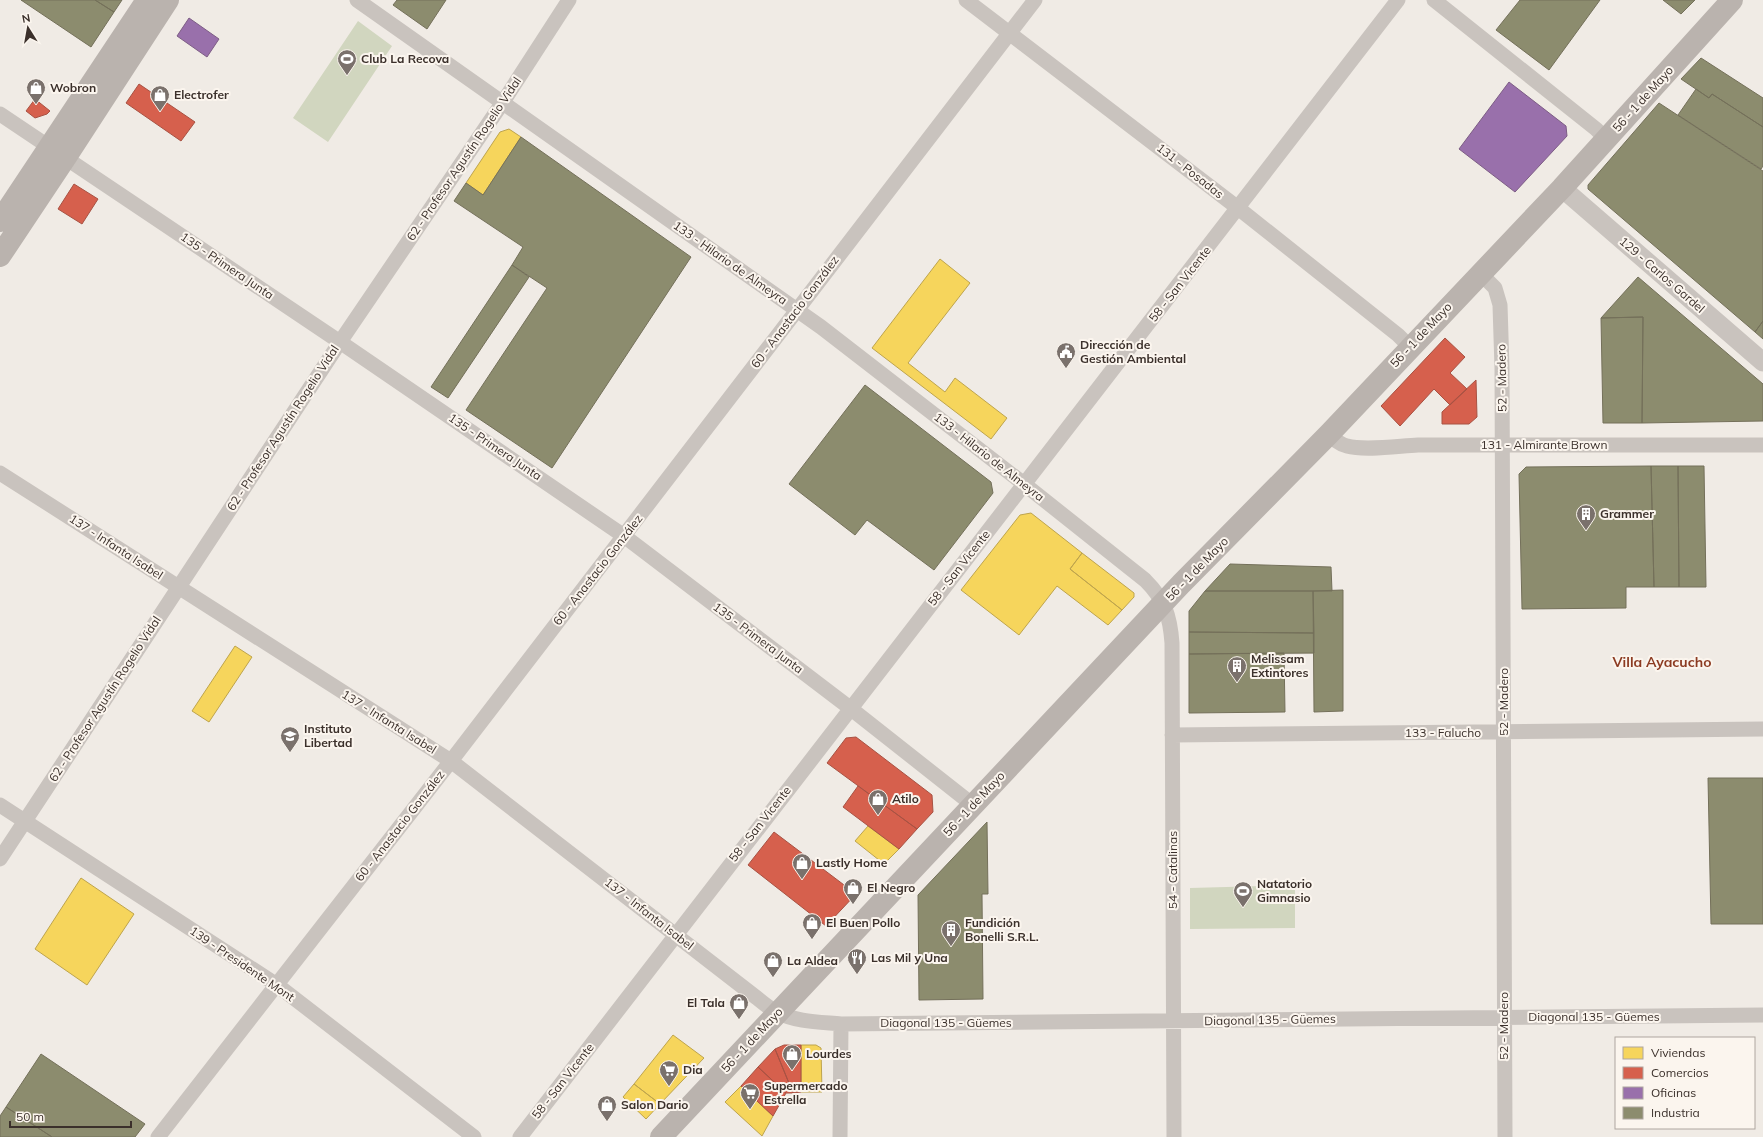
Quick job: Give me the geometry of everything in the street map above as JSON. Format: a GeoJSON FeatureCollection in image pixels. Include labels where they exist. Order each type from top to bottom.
{"type":"FeatureCollection","features":[{"type":"Feature","properties":{"kind":"main road"},"geometry":{"type":"LineString","coordinates":[[0,256],[58,152],[147,0]]}},
{"type":"Feature","properties":{"kind":"main road"},"geometry":{"type":"LineString","coordinates":[[0,221],[58,152],[168,0]]}},
{"type":"Feature","properties":{"kind":"main road","name":"56 - 1 de Mayo"},"geometry":{"type":"LineString","coordinates":[[661,1137],[777,1012],[1164,603],[1329,434],[1562,188],[1732,0]]}},
{"type":"Feature","properties":{"kind":"street","name":"133 - Hilario de Almeyra"},"geometry":{"type":"LineString","coordinates":[[357,0],[797,310],[1024,484],[1145,580],[1156,591],[1164,603]]}},
{"type":"Feature","properties":{"kind":"street","name":"62 - Profesor Agustín Rogelio Vidal"},"geometry":{"type":"LineString","coordinates":[[0,859],[340,342],[569,0]]}},
{"type":"Feature","properties":{"kind":"street","name":"131 - Posadas"},"geometry":{"type":"LineString","coordinates":[[966,0],[1238,208],[1398,335],[1410,347]]}},
{"type":"Feature","properties":{"kind":"street","name":"60 - Anastacio González"},"geometry":{"type":"LineString","coordinates":[[158,1137],[451,761],[1035,0]]}},
{"type":"Feature","properties":{"kind":"street","name":"58 - San Vicente"},"geometry":{"type":"LineString","coordinates":[[520,1137],[1398,0]]}},
{"type":"Feature","properties":{"kind":"street"},"geometry":{"type":"LineString","coordinates":[[1434,0],[1596,129],[1607,140]]}},
{"type":"Feature","properties":{"kind":"street","name":"135 - Primera Junta"},"geometry":{"type":"LineString","coordinates":[[0,114],[340,342],[624,536],[850,708],[973,805]]}},
{"type":"Feature","properties":{"kind":"street","name":"129 - Carlos Gardel"},"geometry":{"type":"LineString","coordinates":[[1562,188],[1763,362]]}},
{"type":"Feature","properties":{"kind":"street","name":"52 - Madero"},"geometry":{"type":"LineString","coordinates":[[1480,273],[1496,288],[1500,305],[1504,732],[1505,1137]]}},
{"type":"Feature","properties":{"kind":"street","name":"131 - Almirante Brown"},"geometry":{"type":"LineString","coordinates":[[1329,434],[1339,443],[1347,446],[1763,445]]}},
{"type":"Feature","properties":{"kind":"street","name":"137 - Infanta Isabel"},"geometry":{"type":"LineString","coordinates":[[0,473],[451,761],[777,1012]]}},
{"type":"Feature","properties":{"kind":"street","name":"54 - Catalinas"},"geometry":{"type":"LineString","coordinates":[[1164,603],[1171,629],[1174,1137]]}},
{"type":"Feature","properties":{"kind":"street","name":"133 - Falucho"},"geometry":{"type":"LineString","coordinates":[[1172,735],[1763,729]]}},
{"type":"Feature","properties":{"kind":"street","name":"139 - Presidente Mont"},"geometry":{"type":"LineString","coordinates":[[0,805],[277,986],[474,1137]]}},
{"type":"Feature","properties":{"kind":"street","name":"Diagonal 135 - Güemes"},"geometry":{"type":"LineString","coordinates":[[777,1012],[810,1021],[841,1024],[1763,1016]]}},
{"type":"Feature","properties":{"kind":"street"},"geometry":{"type":"LineString","coordinates":[[840,1137],[841,1024]]}},
{"type":"Feature","properties":{"kind":"green space","name":"Club La Recova"},"geometry":{"type":"Polygon","coordinates":[[[358,21],[392,46],[328,142],[293,118],[358,21]]]}},
{"type":"Feature","properties":{"kind":"green space","name":"Natatorio Gimnasio"},"geometry":{"type":"Polygon","coordinates":[[[1295,885],[1295,928],[1190,929],[1190,888],[1295,885]]]}},
{"type":"Feature","properties":{"kind":"building: Viviendas"},"geometry":{"type":"Polygon","coordinates":[[[509,129],[521,137],[483,195],[466,183],[500,132],[509,129]]]}},
{"type":"Feature","properties":{"kind":"building: Viviendas"},"geometry":{"type":"Polygon","coordinates":[[[940,259],[970,283],[908,363],[945,392],[955,378],[1007,418],[991,439],[872,348],[940,259]]]}},
{"type":"Feature","properties":{"kind":"building: Viviendas"},"geometry":{"type":"Polygon","coordinates":[[[1031,513],[1082,553],[1070,569],[1122,610],[1108,625],[1057,586],[1019,635],[961,590],[1020,515],[1031,513]]]}},
{"type":"Feature","properties":{"kind":"building: Viviendas"},"geometry":{"type":"Polygon","coordinates":[[[1082,553],[1134,593],[1134,597],[1122,610],[1070,569],[1082,553]]]}},
{"type":"Feature","properties":{"kind":"building: Viviendas"},"geometry":{"type":"Polygon","coordinates":[[[235,646],[252,657],[209,722],[192,711],[235,646]]]}},
{"type":"Feature","properties":{"kind":"building: Viviendas"},"geometry":{"type":"Polygon","coordinates":[[[868,826],[899,849],[884,864],[855,841],[868,826]]]}},
{"type":"Feature","properties":{"kind":"building: Viviendas"},"geometry":{"type":"Polygon","coordinates":[[[81,878],[134,914],[87,985],[35,949],[81,878]]]}},
{"type":"Feature","properties":{"kind":"building: Viviendas"},"geometry":{"type":"Polygon","coordinates":[[[673,1035],[704,1058],[660,1104],[634,1084],[673,1035]]]}},
{"type":"Feature","properties":{"kind":"building: Viviendas"},"geometry":{"type":"Polygon","coordinates":[[[801,1045],[816,1045],[821,1048],[822,1092],[801,1092],[801,1045]]]}},
{"type":"Feature","properties":{"kind":"building: Viviendas"},"geometry":{"type":"Polygon","coordinates":[[[634,1084],[660,1104],[646,1119],[623,1097],[634,1084]]]}},
{"type":"Feature","properties":{"kind":"building: Viviendas"},"geometry":{"type":"Polygon","coordinates":[[[741,1086],[773,1116],[762,1136],[725,1102],[741,1086]]]}},
{"type":"Feature","properties":{"kind":"building: Comercios","name":"Electrofer"},"geometry":{"type":"Polygon","coordinates":[[[139,84],[195,122],[181,141],[126,103],[139,84]]]}},
{"type":"Feature","properties":{"kind":"building: Comercios","name":"Wobron"},"geometry":{"type":"Polygon","coordinates":[[[35,99],[50,111],[47,114],[35,118],[26,111],[35,99]]]}},
{"type":"Feature","properties":{"kind":"building: Comercios"},"geometry":{"type":"Polygon","coordinates":[[[74,184],[98,199],[82,224],[58,209],[74,184]]]}},
{"type":"Feature","properties":{"kind":"building: Comercios"},"geometry":{"type":"Polygon","coordinates":[[[1445,338],[1465,357],[1450,373],[1467,389],[1450,405],[1434,389],[1400,426],[1381,406],[1445,338]]]}},
{"type":"Feature","properties":{"kind":"building: Comercios"},"geometry":{"type":"Polygon","coordinates":[[[1476,380],[1477,417],[1469,424],[1442,424],[1442,412],[1476,380]]]}},
{"type":"Feature","properties":{"kind":"building: Comercios"},"geometry":{"type":"Polygon","coordinates":[[[856,737],[932,795],[933,812],[917,829],[827,763],[846,738],[856,737]]]}},
{"type":"Feature","properties":{"kind":"building: Comercios","name":"Atilo"},"geometry":{"type":"Polygon","coordinates":[[[858,786],[917,829],[899,849],[843,807],[858,786]]]}},
{"type":"Feature","properties":{"kind":"building: Comercios","name":"Lastly Home"},"geometry":{"type":"Polygon","coordinates":[[[774,832],[856,894],[826,926],[748,865],[774,832]]]}},
{"type":"Feature","properties":{"kind":"building: Comercios","name":"Lourdes"},"geometry":{"type":"Polygon","coordinates":[[[784,1045],[801,1045],[801,1092],[793,1093],[775,1049],[784,1045]]]}},
{"type":"Feature","properties":{"kind":"building: Comercios"},"geometry":{"type":"Polygon","coordinates":[[[775,1049],[793,1093],[786,1093],[758,1067],[775,1049]]]}},
{"type":"Feature","properties":{"kind":"building: Comercios"},"geometry":{"type":"Polygon","coordinates":[[[758,1067],[786,1093],[773,1116],[741,1086],[758,1067]]]}},
{"type":"Feature","properties":{"kind":"building: Oficinas"},"geometry":{"type":"Polygon","coordinates":[[[189,18],[219,39],[207,57],[177,36],[189,18]]]}},
{"type":"Feature","properties":{"kind":"building: Oficinas"},"geometry":{"type":"Polygon","coordinates":[[[1509,82],[1566,126],[1567,136],[1515,192],[1459,149],[1509,82]]]}},
{"type":"Feature","properties":{"kind":"building: Industria"},"geometry":{"type":"Polygon","coordinates":[[[21,0],[95,0],[114,12],[91,47],[21,0]]]}},
{"type":"Feature","properties":{"kind":"building: Industria"},"geometry":{"type":"Polygon","coordinates":[[[95,0],[122,0],[114,12],[95,0]]]}},
{"type":"Feature","properties":{"kind":"building: Industria"},"geometry":{"type":"Polygon","coordinates":[[[397,0],[446,0],[427,29],[393,5],[397,0]]]}},
{"type":"Feature","properties":{"kind":"building: Industria"},"geometry":{"type":"Polygon","coordinates":[[[1520,0],[1600,0],[1549,70],[1496,30],[1520,0]]]}},
{"type":"Feature","properties":{"kind":"building: Industria"},"geometry":{"type":"Polygon","coordinates":[[[1663,0],[1695,0],[1681,14],[1663,0]]]}},
{"type":"Feature","properties":{"kind":"building: Industria"},"geometry":{"type":"Polygon","coordinates":[[[1701,58],[1763,98],[1763,127],[1712,94],[1709,98],[1681,79],[1701,58]]]}},
{"type":"Feature","properties":{"kind":"building: Industria"},"geometry":{"type":"Polygon","coordinates":[[[1696,89],[1709,98],[1712,94],[1763,127],[1763,166],[1761,169],[1678,115],[1696,89]]]}},
{"type":"Feature","properties":{"kind":"building: Industria"},"geometry":{"type":"Polygon","coordinates":[[[1659,103],[1763,171],[1763,321],[1755,332],[1588,189],[1588,185],[1659,103]]]}},
{"type":"Feature","properties":{"kind":"building: Industria"},"geometry":{"type":"Polygon","coordinates":[[[521,137],[691,257],[552,468],[466,410],[547,288],[512,265],[523,247],[454,201],[466,183],[483,195],[521,137]]]}},
{"type":"Feature","properties":{"kind":"building: Industria"},"geometry":{"type":"Polygon","coordinates":[[[512,265],[529,277],[448,398],[431,387],[512,265]]]}},
{"type":"Feature","properties":{"kind":"building: Industria"},"geometry":{"type":"Polygon","coordinates":[[[1638,277],[1763,384],[1763,421],[1642,423],[1643,317],[1601,318],[1638,277]]]}},
{"type":"Feature","properties":{"kind":"building: Industria"},"geometry":{"type":"Polygon","coordinates":[[[1643,317],[1642,423],[1603,423],[1601,318],[1643,317]]]}},
{"type":"Feature","properties":{"kind":"building: Industria"},"geometry":{"type":"Polygon","coordinates":[[[1763,321],[1763,339],[1755,332],[1763,321]]]}},
{"type":"Feature","properties":{"kind":"building: Industria"},"geometry":{"type":"Polygon","coordinates":[[[865,385],[991,482],[993,493],[934,570],[867,520],[855,535],[789,484],[865,385]]]}},
{"type":"Feature","properties":{"kind":"building: Industria","name":"Grammer"},"geometry":{"type":"Polygon","coordinates":[[[1651,466],[1654,587],[1626,587],[1626,608],[1522,609],[1519,474],[1526,467],[1651,466]]]}},
{"type":"Feature","properties":{"kind":"building: Industria"},"geometry":{"type":"Polygon","coordinates":[[[1651,466],[1678,466],[1679,587],[1654,587],[1651,466]]]}},
{"type":"Feature","properties":{"kind":"building: Industria"},"geometry":{"type":"Polygon","coordinates":[[[1678,466],[1704,466],[1706,587],[1679,587],[1678,466]]]}},
{"type":"Feature","properties":{"kind":"building: Industria"},"geometry":{"type":"Polygon","coordinates":[[[1230,564],[1331,567],[1332,591],[1205,591],[1230,564]]]}},
{"type":"Feature","properties":{"kind":"building: Industria"},"geometry":{"type":"Polygon","coordinates":[[[1343,590],[1343,711],[1314,712],[1313,591],[1343,590]]]}},
{"type":"Feature","properties":{"kind":"building: Industria"},"geometry":{"type":"Polygon","coordinates":[[[1205,591],[1313,591],[1314,633],[1189,632],[1189,611],[1205,591]]]}},
{"type":"Feature","properties":{"kind":"building: Industria"},"geometry":{"type":"Polygon","coordinates":[[[1189,632],[1314,633],[1314,653],[1189,654],[1189,632]]]}},
{"type":"Feature","properties":{"kind":"building: Industria","name":"Melissam Extintores"},"geometry":{"type":"Polygon","coordinates":[[[1284,653],[1285,712],[1189,713],[1189,654],[1284,653]]]}},
{"type":"Feature","properties":{"kind":"building: Industria"},"geometry":{"type":"Polygon","coordinates":[[[1708,778],[1763,778],[1763,924],[1711,924],[1708,778]]]}},
{"type":"Feature","properties":{"kind":"building: Industria","name":"Fundición Bonelli S.R.L."},"geometry":{"type":"Polygon","coordinates":[[[987,822],[988,894],[982,894],[983,999],[919,1000],[918,895],[987,822]]]}},
{"type":"Feature","properties":{"kind":"building: Industria"},"geometry":{"type":"Polygon","coordinates":[[[41,1054],[145,1124],[135,1137],[52,1137],[6,1107],[41,1054]]]}},
{"type":"Feature","properties":{"kind":"building: Industria"},"geometry":{"type":"Polygon","coordinates":[[[6,1107],[52,1137],[0,1137],[0,1116],[6,1107]]]}},
{"type":"Feature","properties":{"kind":"place","name":"Club La Recova"},"geometry":{"type":"Point","coordinates":[347,76]}},
{"type":"Feature","properties":{"kind":"place","name":"Wobron"},"geometry":{"type":"Point","coordinates":[36,105]}},
{"type":"Feature","properties":{"kind":"place","name":"Electrofer"},"geometry":{"type":"Point","coordinates":[160,112]}},
{"type":"Feature","properties":{"kind":"place","name":"Dirección de Gestión Ambiental"},"geometry":{"type":"Point","coordinates":[1066,369]}},
{"type":"Feature","properties":{"kind":"place","name":"Grammer"},"geometry":{"type":"Point","coordinates":[1586,531]}},
{"type":"Feature","properties":{"kind":"place","name":"Melissam Extintores"},"geometry":{"type":"Point","coordinates":[1237,683]}},
{"type":"Feature","properties":{"kind":"place","name":"Instituto Libertad"},"geometry":{"type":"Point","coordinates":[290,753]}},
{"type":"Feature","properties":{"kind":"place","name":"Atilo"},"geometry":{"type":"Point","coordinates":[878,816]}},
{"type":"Feature","properties":{"kind":"place","name":"Lastly Home"},"geometry":{"type":"Point","coordinates":[802,880]}},
{"type":"Feature","properties":{"kind":"place","name":"El Negro"},"geometry":{"type":"Point","coordinates":[853,905]}},
{"type":"Feature","properties":{"kind":"place","name":"Natatorio Gimnasio"},"geometry":{"type":"Point","coordinates":[1243,908]}},
{"type":"Feature","properties":{"kind":"place","name":"El Buen Pollo"},"geometry":{"type":"Point","coordinates":[812,940]}},
{"type":"Feature","properties":{"kind":"place","name":"Fundición Bonelli S.R.L."},"geometry":{"type":"Point","coordinates":[951,947]}},
{"type":"Feature","properties":{"kind":"place","name":"Las Mil y Una"},"geometry":{"type":"Point","coordinates":[857,975]}},
{"type":"Feature","properties":{"kind":"place","name":"La Aldea"},"geometry":{"type":"Point","coordinates":[773,978]}},
{"type":"Feature","properties":{"kind":"place","name":"El Tala"},"geometry":{"type":"Point","coordinates":[739,1020]}},
{"type":"Feature","properties":{"kind":"place","name":"Lourdes"},"geometry":{"type":"Point","coordinates":[792,1071]}},
{"type":"Feature","properties":{"kind":"place","name":"Dia"},"geometry":{"type":"Point","coordinates":[669,1087]}},
{"type":"Feature","properties":{"kind":"place","name":"Supermercado Estrella"},"geometry":{"type":"Point","coordinates":[750,1110]}},
{"type":"Feature","properties":{"kind":"place","name":"Salon Dario"},"geometry":{"type":"Point","coordinates":[607,1122]}},
{"type":"Feature","properties":{"kind":"district","name":"Villa Ayacucho"},"geometry":{"type":"Point","coordinates":[1662,662]}}]}
